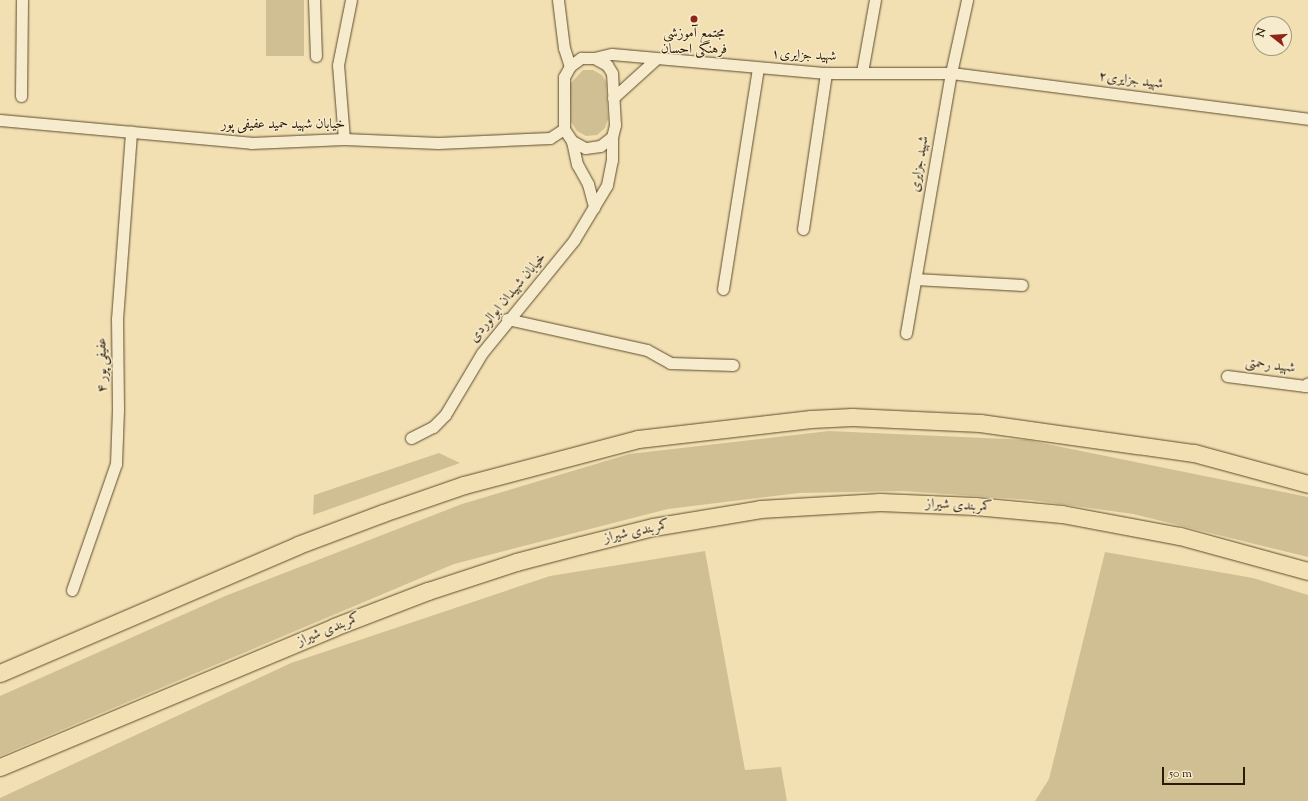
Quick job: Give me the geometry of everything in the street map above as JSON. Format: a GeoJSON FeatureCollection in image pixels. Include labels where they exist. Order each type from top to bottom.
{"type":"FeatureCollection","features":[{"type":"Feature","properties":{"kind":"highway"},"geometry":{"type":"LineString","coordinates":[[0,673],[298,545],[384,513],[464,486],[638,439],[811,419],[852,417],[980,423],[1194,453],[1308,484]]}},
{"type":"Feature","properties":{"kind":"highway","name":"کمربندی شیراز"},"geometry":{"type":"LineString","coordinates":[[0,767],[334,627],[436,589],[516,562],[581,544],[653,527],[760,509],[880,502],[975,506],[1062,514],[1180,536],[1308,571]]}},
{"type":"Feature","properties":{"kind":"street"},"geometry":{"type":"LineString","coordinates":[[21,96],[22,0]]}},
{"type":"Feature","properties":{"kind":"street"},"geometry":{"type":"LineString","coordinates":[[314,0],[316,56]]}},
{"type":"Feature","properties":{"kind":"street"},"geometry":{"type":"LineString","coordinates":[[344,139],[338,65],[351,0]]}},
{"type":"Feature","properties":{"kind":"street"},"geometry":{"type":"LineString","coordinates":[[558,0],[564,48],[570,66]]}},
{"type":"Feature","properties":{"kind":"street"},"geometry":{"type":"LineString","coordinates":[[862,72],[875,0]]}},
{"type":"Feature","properties":{"kind":"street","name":"شهید جزایری"},"geometry":{"type":"LineString","coordinates":[[906,333],[951,73],[967,0]]}},
{"type":"Feature","properties":{"kind":"street","name":"شهید جزایری۱"},"geometry":{"type":"LineString","coordinates":[[594,58],[612,54],[758,69],[826,73],[951,73]]}},
{"type":"Feature","properties":{"kind":"street"},"geometry":{"type":"LineString","coordinates":[[572,141],[585,148],[600,146],[612,137],[615,125],[612,74],[607,65],[594,58],[581,58],[570,66],[564,77],[564,129],[572,141],[577,164],[588,184],[594,207]]}},
{"type":"Feature","properties":{"kind":"street"},"geometry":{"type":"LineString","coordinates":[[614,98],[656,59]]}},
{"type":"Feature","properties":{"kind":"street"},"geometry":{"type":"LineString","coordinates":[[723,289],[758,69]]}},
{"type":"Feature","properties":{"kind":"street"},"geometry":{"type":"LineString","coordinates":[[803,229],[826,73]]}},
{"type":"Feature","properties":{"kind":"street","name":"شهید جزایری۲"},"geometry":{"type":"LineString","coordinates":[[951,73],[1308,119]]}},
{"type":"Feature","properties":{"kind":"street","name":"خیابان شهید حمید عفیفی پور"},"geometry":{"type":"LineString","coordinates":[[0,120],[251,143],[344,139],[438,143],[550,138],[564,129]]}},
{"type":"Feature","properties":{"kind":"street","name":"عفیفی پور ۴"},"geometry":{"type":"LineString","coordinates":[[72,590],[116,464],[117,319],[131,132]]}},
{"type":"Feature","properties":{"kind":"street","name":"خیابان شهیدان ابوالوردی"},"geometry":{"type":"LineString","coordinates":[[411,438],[433,428],[445,414],[482,353],[507,319],[559,260],[607,185],[612,160],[612,137]]}},
{"type":"Feature","properties":{"kind":"street"},"geometry":{"type":"LineString","coordinates":[[916,279],[1022,285]]}},
{"type":"Feature","properties":{"kind":"street"},"geometry":{"type":"LineString","coordinates":[[507,319],[647,350],[670,363],[733,365]]}},
{"type":"Feature","properties":{"kind":"street","name":"شهید رحمتی"},"geometry":{"type":"LineString","coordinates":[[1227,376],[1304,386],[1308,383]]}},
{"type":"Feature","properties":{"kind":"shaded area"},"geometry":{"type":"Polygon","coordinates":[[[266,0],[304,0],[304,56],[266,56],[266,0]]]}},
{"type":"Feature","properties":{"kind":"shaded area"},"geometry":{"type":"Polygon","coordinates":[[[583,70],[593,70],[602,75],[606,82],[608,119],[605,128],[597,135],[586,136],[577,131],[571,122],[570,84],[583,70]]]}},
{"type":"Feature","properties":{"kind":"shaded area"},"geometry":{"type":"Polygon","coordinates":[[[829,431],[1027,440],[1308,497],[1308,557],[1133,514],[1031,500],[903,491],[799,493],[668,509],[454,564],[0,756],[0,696],[225,596],[462,504],[629,454],[829,431]]]}},
{"type":"Feature","properties":{"kind":"shaded area"},"geometry":{"type":"Polygon","coordinates":[[[439,453],[460,463],[313,515],[314,495],[439,453]]]}},
{"type":"Feature","properties":{"kind":"shaded area"},"geometry":{"type":"Polygon","coordinates":[[[705,551],[745,770],[781,767],[787,801],[0,801],[0,798],[291,663],[550,576],[705,551]]]}},
{"type":"Feature","properties":{"kind":"shaded area"},"geometry":{"type":"Polygon","coordinates":[[[1105,552],[1253,578],[1308,595],[1308,801],[1035,801],[1049,779],[1105,552]]]}},
{"type":"Feature","properties":{"kind":"place","name":"مجتمع آموزشی فرهنگی احسان"},"geometry":{"type":"Point","coordinates":[694,19]}}]}
